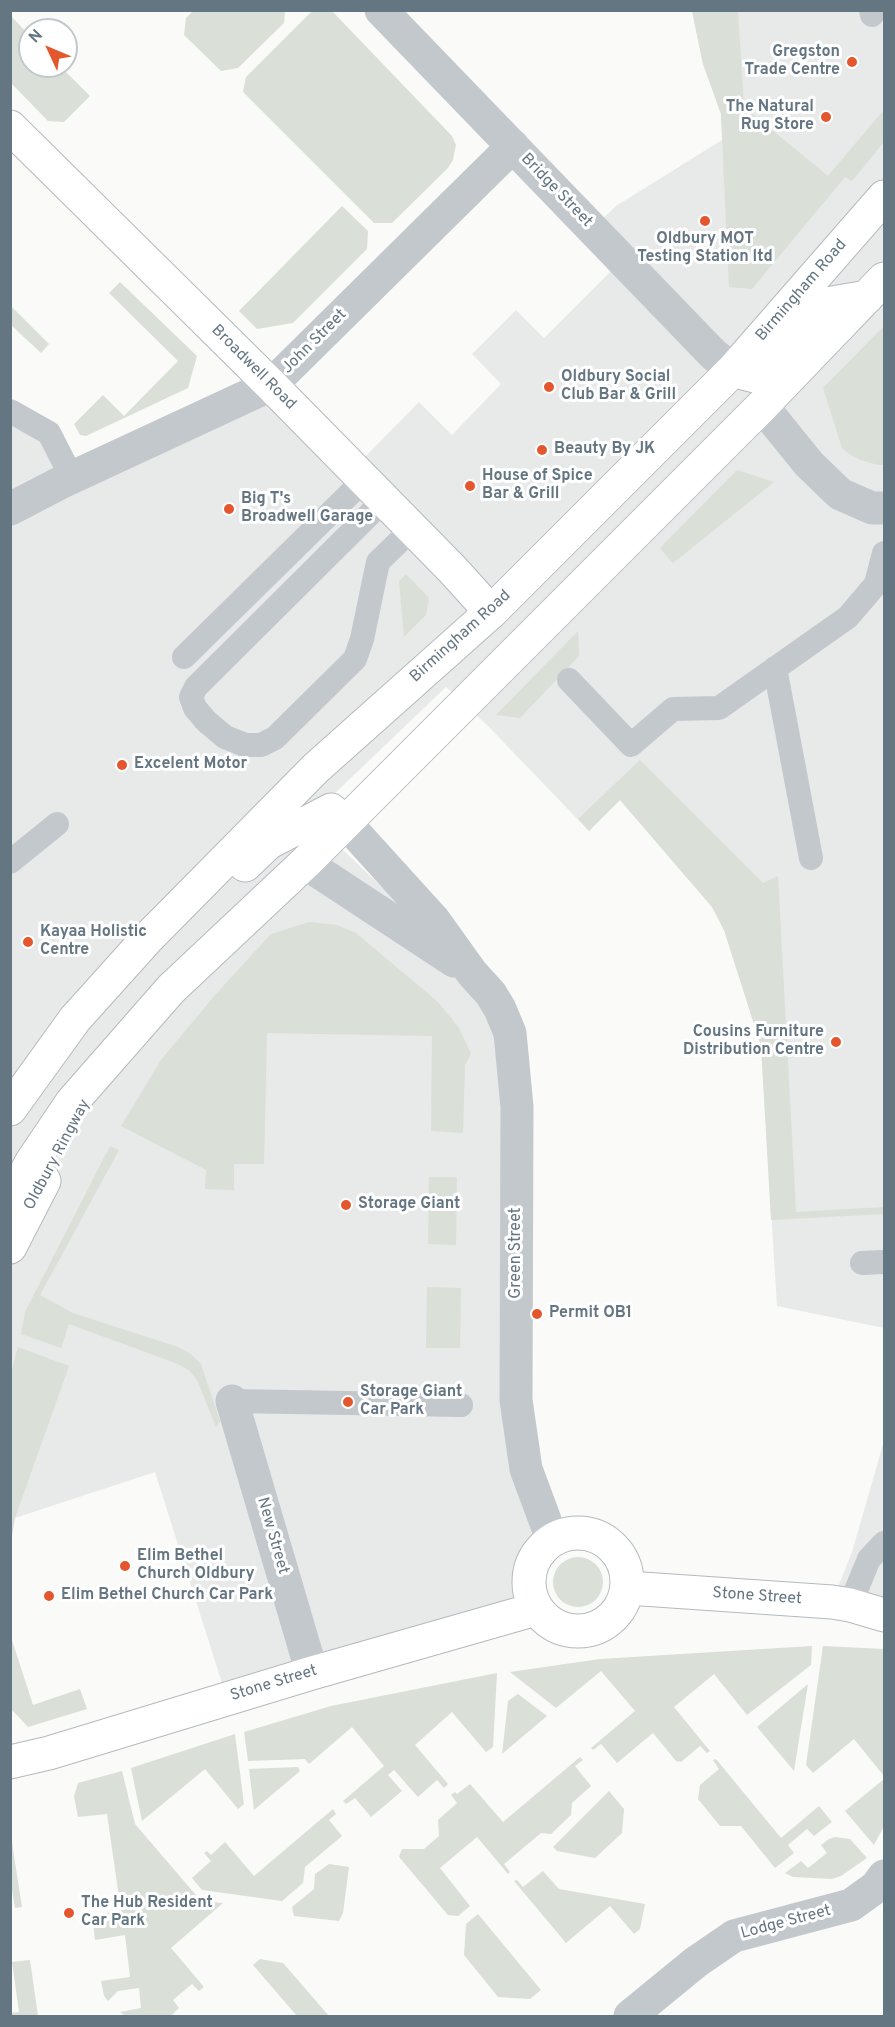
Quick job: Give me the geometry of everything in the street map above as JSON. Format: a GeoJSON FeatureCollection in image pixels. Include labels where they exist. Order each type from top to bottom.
{"type":"FeatureCollection","features":[{"type":"Feature","properties":{"kind":"main road","name":"Broadwell Road"},"geometry":{"type":"LineString","coordinates":[[10,128],[271,385],[491,612]]}},
{"type":"Feature","properties":{"kind":"main road","name":"Birmingham Road"},"geometry":{"type":"LineString","coordinates":[[36,1073],[75,1019],[147,939],[316,768],[491,612],[733,370],[885,197]]}},
{"type":"Feature","properties":{"kind":"main road"},"geometry":{"type":"LineString","coordinates":[[733,370],[755,376],[827,304],[876,288]]}},
{"type":"Feature","properties":{"kind":"main road"},"geometry":{"type":"LineString","coordinates":[[10,1203],[31,1163],[66,1111],[171,989],[305,863],[762,406],[876,288]]}},
{"type":"Feature","properties":{"kind":"main road"},"geometry":{"type":"LineString","coordinates":[[461,706],[479,668],[489,633],[491,612],[521,614],[595,539],[632,536]]}},
{"type":"Feature","properties":{"kind":"main road"},"geometry":{"type":"LineString","coordinates":[[305,863],[291,847],[291,816],[316,768]]}},
{"type":"Feature","properties":{"kind":"main road"},"geometry":{"type":"LineString","coordinates":[[10,1109],[36,1073],[156,948],[268,843],[331,810],[345,822]]}},
{"type":"Feature","properties":{"kind":"main road","name":"Oldbury Ringway"},"geometry":{"type":"LineString","coordinates":[[10,1246],[106,1063]]}},
{"type":"Feature","properties":{"kind":"main road"},"geometry":{"type":"LineString","coordinates":[[579,1532],[605,1540],[623,1561],[628,1588],[619,1611],[600,1626],[577,1632],[554,1626],[536,1609],[528,1584],[534,1558],[552,1539],[579,1532]]}},
{"type":"Feature","properties":{"kind":"main road","name":"Stone Street"},"geometry":{"type":"LineString","coordinates":[[628,1588],[832,1602],[885,1615]]}},
{"type":"Feature","properties":{"kind":"main road","name":"Stone Street"},"geometry":{"type":"LineString","coordinates":[[11,1761],[50,1753],[312,1672],[536,1609]]}},
{"type":"Feature","properties":{"kind":"street","name":"Bridge Street"},"geometry":{"type":"LineString","coordinates":[[381,10],[713,354],[733,370]]}},
{"type":"Feature","properties":{"kind":"street","name":"John Street"},"geometry":{"type":"LineString","coordinates":[[10,508],[271,385],[513,146]]}},
{"type":"Feature","properties":{"kind":"street"},"geometry":{"type":"LineString","coordinates":[[762,406],[809,464],[840,494],[872,508],[885,508]]}},
{"type":"Feature","properties":{"kind":"street","name":"Green Street"},"geometry":{"type":"LineString","coordinates":[[345,822],[434,920],[472,974],[496,1002],[510,1034],[517,1107],[516,1400],[526,1470],[552,1539]]}},
{"type":"Feature","properties":{"kind":"street","name":"Green Street"},"geometry":{"type":"LineString","coordinates":[[305,863],[472,974]]}},
{"type":"Feature","properties":{"kind":"street","name":"New Street"},"geometry":{"type":"LineString","coordinates":[[232,1401],[312,1672]]}},
{"type":"Feature","properties":{"kind":"street","name":"Lodge Street"},"geometry":{"type":"LineString","coordinates":[[630,2016],[696,1962],[734,1936],[851,1905],[876,1887],[885,1876]]}},
{"type":"Feature","properties":{"kind":"lane"},"geometry":{"type":"LineString","coordinates":[[10,411],[49,433],[72,477]]}},
{"type":"Feature","properties":{"kind":"lane"},"geometry":{"type":"LineString","coordinates":[[374,490],[196,687],[191,697],[195,708],[206,721],[225,737],[245,745],[261,745],[275,738],[355,659],[362,639],[378,562],[412,529]]}},
{"type":"Feature","properties":{"kind":"lane"},"geometry":{"type":"LineString","coordinates":[[184,657],[374,490]]}},
{"type":"Feature","properties":{"kind":"lane"},"geometry":{"type":"LineString","coordinates":[[569,680],[631,745],[673,709],[719,708],[848,617],[876,584],[885,553]]}},
{"type":"Feature","properties":{"kind":"lane"},"geometry":{"type":"LineString","coordinates":[[775,668],[811,858]]}},
{"type":"Feature","properties":{"kind":"lane"},"geometry":{"type":"LineString","coordinates":[[10,862],[57,824]]}},
{"type":"Feature","properties":{"kind":"lane"},"geometry":{"type":"LineString","coordinates":[[232,1401],[461,1405]]}},
{"type":"Feature","properties":{"kind":"lane"},"geometry":{"type":"LineString","coordinates":[[850,1605],[869,1559],[885,1543]]}},
{"type":"Feature","properties":{"kind":"shaded area"},"geometry":{"type":"Polygon","coordinates":[[[194,10],[285,11],[284,23],[238,68],[221,71],[184,35],[186,18],[194,10]]]}},
{"type":"Feature","properties":{"kind":"shaded area"},"geometry":{"type":"Polygon","coordinates":[[[313,10],[332,11],[452,136],[456,145],[453,160],[448,168],[392,223],[374,223],[243,92],[246,77],[313,10]]]}},
{"type":"Feature","properties":{"kind":"shaded area"},"geometry":{"type":"Polygon","coordinates":[[[692,11],[884,11],[884,1328],[777,1306],[761,1046],[724,930],[712,907],[620,800],[589,831],[487,725],[446,687],[309,818],[473,973],[500,1009],[516,1400],[552,1539],[534,1558],[528,1584],[536,1609],[227,1699],[155,1472],[15,1518],[11,1517],[10,411],[49,433],[72,477],[271,385],[353,469],[419,402],[452,435],[501,384],[472,354],[516,310],[544,338],[622,260],[592,229],[616,206],[722,140],[721,114],[703,64],[692,11]]]}},
{"type":"Feature","properties":{"kind":"shaded area"},"geometry":{"type":"Polygon","coordinates":[[[692,11],[738,11],[744,107],[828,176],[882,112],[884,115],[884,142],[852,181],[845,177],[752,289],[729,287],[721,114],[703,64],[692,11]]]}},
{"type":"Feature","properties":{"kind":"shaded area"},"geometry":{"type":"Polygon","coordinates":[[[11,16],[18,23],[18,78],[72,78],[90,96],[64,122],[48,121],[11,83],[11,16]]]}},
{"type":"Feature","properties":{"kind":"shaded area"},"geometry":{"type":"Polygon","coordinates":[[[342,206],[368,231],[367,249],[293,323],[257,329],[239,311],[342,206]]]}},
{"type":"Feature","properties":{"kind":"shaded area"},"geometry":{"type":"Polygon","coordinates":[[[120,282],[197,356],[188,388],[86,436],[80,435],[74,424],[103,395],[124,416],[178,361],[109,293],[120,282]]]}},
{"type":"Feature","properties":{"kind":"shaded area"},"geometry":{"type":"Polygon","coordinates":[[[11,306],[49,344],[41,353],[11,325],[11,306]]]}},
{"type":"Feature","properties":{"kind":"shaded area"},"geometry":{"type":"Polygon","coordinates":[[[884,326],[884,465],[878,465],[860,460],[842,448],[823,388],[884,326]]]}},
{"type":"Feature","properties":{"kind":"shaded area"},"geometry":{"type":"Polygon","coordinates":[[[737,470],[774,482],[673,563],[660,548],[737,470]]]}},
{"type":"Feature","properties":{"kind":"shaded area"},"geometry":{"type":"Polygon","coordinates":[[[406,574],[429,598],[426,615],[404,637],[399,581],[406,574]]]}},
{"type":"Feature","properties":{"kind":"shaded area"},"geometry":{"type":"Polygon","coordinates":[[[578,631],[579,656],[520,718],[496,715],[578,631]]]}},
{"type":"Feature","properties":{"kind":"shaded area"},"geometry":{"type":"Polygon","coordinates":[[[640,760],[763,883],[778,876],[796,1212],[884,1207],[884,1214],[771,1220],[761,1046],[724,930],[712,907],[620,800],[589,831],[578,819],[640,760]]]}},
{"type":"Feature","properties":{"kind":"shaded area"},"geometry":{"type":"Polygon","coordinates":[[[309,922],[337,925],[356,933],[438,1002],[459,1028],[471,1054],[465,1065],[463,1133],[431,1131],[432,1036],[267,1033],[264,1164],[234,1164],[234,1190],[205,1189],[206,1170],[121,1126],[161,1060],[216,994],[271,934],[309,922]]]}},
{"type":"Feature","properties":{"kind":"shaded area"},"geometry":{"type":"Polygon","coordinates":[[[110,1146],[119,1150],[40,1295],[73,1313],[178,1347],[191,1354],[201,1364],[220,1421],[216,1427],[198,1382],[190,1371],[178,1364],[69,1324],[61,1348],[21,1334],[25,1312],[110,1146]]]}},
{"type":"Feature","properties":{"kind":"shaded area"},"geometry":{"type":"Polygon","coordinates":[[[429,1177],[457,1177],[456,1245],[428,1244],[429,1177]]]}},
{"type":"Feature","properties":{"kind":"shaded area"},"geometry":{"type":"Polygon","coordinates":[[[427,1287],[461,1288],[460,1348],[426,1348],[427,1287]]]}},
{"type":"Feature","properties":{"kind":"shaded area"},"geometry":{"type":"Polygon","coordinates":[[[18,1347],[69,1366],[15,1518],[11,1543],[10,1377],[18,1347]]]}},
{"type":"Feature","properties":{"kind":"shaded area"},"geometry":{"type":"Polygon","coordinates":[[[884,1441],[884,1615],[832,1602],[852,1552],[884,1441]]]}},
{"type":"Feature","properties":{"kind":"shaded area"},"geometry":{"type":"Polygon","coordinates":[[[573,1557],[583,1557],[596,1564],[603,1577],[603,1587],[596,1600],[583,1607],[573,1607],[564,1603],[557,1596],[553,1587],[553,1577],[557,1568],[564,1561],[573,1557]]]}},
{"type":"Feature","properties":{"kind":"shaded area"},"geometry":{"type":"Polygon","coordinates":[[[11,1637],[33,1705],[80,1689],[87,1709],[28,1727],[11,1709],[11,1637]]]}},
{"type":"Feature","properties":{"kind":"shaded area"},"geometry":{"type":"Polygon","coordinates":[[[812,1646],[811,1665],[747,1715],[714,1674],[674,1707],[710,1751],[707,1753],[700,1746],[681,1762],[676,1761],[653,1733],[617,1763],[601,1744],[593,1750],[591,1748],[635,1711],[601,1671],[556,1708],[510,1672],[600,1659],[812,1646]]]}},
{"type":"Feature","properties":{"kind":"shaded area"},"geometry":{"type":"Polygon","coordinates":[[[823,1646],[884,1649],[884,1776],[854,1739],[813,1773],[806,1765],[823,1646]]]}},
{"type":"Feature","properties":{"kind":"shaded area"},"geometry":{"type":"Polygon","coordinates":[[[497,1673],[493,1747],[486,1752],[452,1712],[415,1745],[448,1784],[444,1788],[437,1780],[418,1797],[394,1770],[388,1775],[402,1791],[371,1817],[355,1798],[346,1804],[343,1801],[384,1766],[352,1727],[309,1764],[305,1759],[248,1761],[244,1732],[331,1706],[497,1673]]]}},
{"type":"Feature","properties":{"kind":"shaded area"},"geometry":{"type":"Polygon","coordinates":[[[808,1684],[794,1771],[757,1727],[808,1684]]]}},
{"type":"Feature","properties":{"kind":"shaded area"},"geometry":{"type":"Polygon","coordinates":[[[518,1694],[547,1716],[502,1754],[508,1701],[518,1694]]]}},
{"type":"Feature","properties":{"kind":"shaded area"},"geometry":{"type":"Polygon","coordinates":[[[235,1734],[244,1804],[238,1809],[205,1769],[142,1821],[131,1768],[235,1734]]]}},
{"type":"Feature","properties":{"kind":"shaded area"},"geometry":{"type":"Polygon","coordinates":[[[580,1757],[583,1760],[575,1766],[591,1786],[572,1803],[571,1815],[551,1834],[541,1833],[504,1864],[510,1872],[508,1874],[477,1837],[440,1868],[470,1906],[458,1916],[448,1915],[399,1857],[402,1849],[424,1849],[439,1836],[438,1820],[457,1803],[451,1795],[455,1792],[457,1794],[470,1784],[503,1822],[580,1757]]]}},
{"type":"Feature","properties":{"kind":"shaded area"},"geometry":{"type":"Polygon","coordinates":[[[716,1759],[781,1838],[819,1806],[832,1822],[814,1836],[807,1829],[788,1845],[794,1853],[775,1868],[741,1826],[720,1826],[698,1799],[700,1785],[719,1769],[713,1760],[716,1759]]]}},
{"type":"Feature","properties":{"kind":"shaded area"},"geometry":{"type":"Polygon","coordinates":[[[298,1767],[300,1771],[254,1810],[249,1769],[298,1767]]]}},
{"type":"Feature","properties":{"kind":"shaded area"},"geometry":{"type":"Polygon","coordinates":[[[122,1771],[135,1824],[201,1901],[223,1903],[171,1948],[204,1987],[199,1991],[192,1984],[173,2000],[179,2008],[171,2016],[125,2016],[120,2012],[141,2008],[139,1988],[118,1991],[108,2001],[104,1996],[101,1981],[130,1977],[125,1935],[95,1940],[92,1915],[121,1911],[107,1814],[78,1817],[74,1796],[78,1783],[122,1771]]]}},
{"type":"Feature","properties":{"kind":"shaded area"},"geometry":{"type":"Polygon","coordinates":[[[884,1779],[884,1826],[874,1845],[845,1811],[884,1779]]]}},
{"type":"Feature","properties":{"kind":"shaded area"},"geometry":{"type":"Polygon","coordinates":[[[609,1791],[624,1809],[622,1833],[595,1858],[557,1851],[553,1847],[609,1791]]]}},
{"type":"Feature","properties":{"kind":"shaded area"},"geometry":{"type":"Polygon","coordinates":[[[333,1809],[336,1814],[329,1820],[342,1836],[305,1867],[303,1883],[282,1901],[202,1890],[192,1878],[211,1861],[204,1853],[207,1851],[211,1855],[225,1842],[254,1876],[333,1809]]]}},
{"type":"Feature","properties":{"kind":"shaded area"},"geometry":{"type":"Polygon","coordinates":[[[10,1829],[22,1907],[15,1908],[10,1878],[10,1829]]]}},
{"type":"Feature","properties":{"kind":"shaded area"},"geometry":{"type":"Polygon","coordinates":[[[835,1837],[850,1839],[867,1858],[841,1876],[832,1879],[793,1877],[785,1873],[801,1861],[808,1868],[827,1853],[821,1845],[835,1837]]]}},
{"type":"Feature","properties":{"kind":"shaded area"},"geometry":{"type":"Polygon","coordinates":[[[329,1864],[349,1867],[343,1913],[339,1921],[294,1916],[292,1907],[314,1889],[315,1874],[329,1864]]]}},
{"type":"Feature","properties":{"kind":"shaded area"},"geometry":{"type":"Polygon","coordinates":[[[543,1871],[559,1889],[645,1904],[640,1929],[634,1934],[610,1906],[566,1943],[514,1881],[517,1880],[523,1887],[543,1871]]]}},
{"type":"Feature","properties":{"kind":"shaded area"},"geometry":{"type":"Polygon","coordinates":[[[478,1914],[541,1990],[530,1999],[498,1997],[464,1955],[466,1924],[478,1914]]]}},
{"type":"Feature","properties":{"kind":"shaded area"},"geometry":{"type":"Polygon","coordinates":[[[260,1959],[283,1963],[329,2016],[297,2016],[253,1965],[260,1959]]]}},
{"type":"Feature","properties":{"kind":"shaded area"},"geometry":{"type":"Polygon","coordinates":[[[30,1960],[38,2016],[11,2016],[11,2013],[19,2012],[12,1962],[30,1960]]]}},
{"type":"Feature","properties":{"kind":"place","name":"Gregston Trade Centre"},"geometry":{"type":"Point","coordinates":[852,62]}},
{"type":"Feature","properties":{"kind":"place","name":"The Natural Rug Store"},"geometry":{"type":"Point","coordinates":[826,117]}},
{"type":"Feature","properties":{"kind":"place","name":"Oldbury MOT Testing Station ltd"},"geometry":{"type":"Point","coordinates":[705,221]}},
{"type":"Feature","properties":{"kind":"place","name":"Oldbury Social Club Bar & Grill"},"geometry":{"type":"Point","coordinates":[549,387]}},
{"type":"Feature","properties":{"kind":"place","name":"Beauty By JK"},"geometry":{"type":"Point","coordinates":[542,450]}},
{"type":"Feature","properties":{"kind":"place","name":"House of Spice Bar & Grill"},"geometry":{"type":"Point","coordinates":[470,486]}},
{"type":"Feature","properties":{"kind":"place","name":"Big T's Broadwell Garage"},"geometry":{"type":"Point","coordinates":[229,509]}},
{"type":"Feature","properties":{"kind":"place","name":"Excelent Motor"},"geometry":{"type":"Point","coordinates":[122,765]}},
{"type":"Feature","properties":{"kind":"place","name":"Kayaa Holistic Centre"},"geometry":{"type":"Point","coordinates":[28,942]}},
{"type":"Feature","properties":{"kind":"place","name":"Cousins Furniture Distribution Centre"},"geometry":{"type":"Point","coordinates":[836,1042]}},
{"type":"Feature","properties":{"kind":"place","name":"Storage Giant"},"geometry":{"type":"Point","coordinates":[346,1205]}},
{"type":"Feature","properties":{"kind":"place","name":"Permit OB1"},"geometry":{"type":"Point","coordinates":[537,1314]}},
{"type":"Feature","properties":{"kind":"place","name":"Storage Giant Car Park"},"geometry":{"type":"Point","coordinates":[348,1402]}},
{"type":"Feature","properties":{"kind":"place","name":"Elim Bethel Church Oldbury"},"geometry":{"type":"Point","coordinates":[125,1566]}},
{"type":"Feature","properties":{"kind":"place","name":"Elim Bethel Church Car Park"},"geometry":{"type":"Point","coordinates":[49,1596]}},
{"type":"Feature","properties":{"kind":"place","name":"The Hub Resident Car Park"},"geometry":{"type":"Point","coordinates":[69,1913]}}]}
